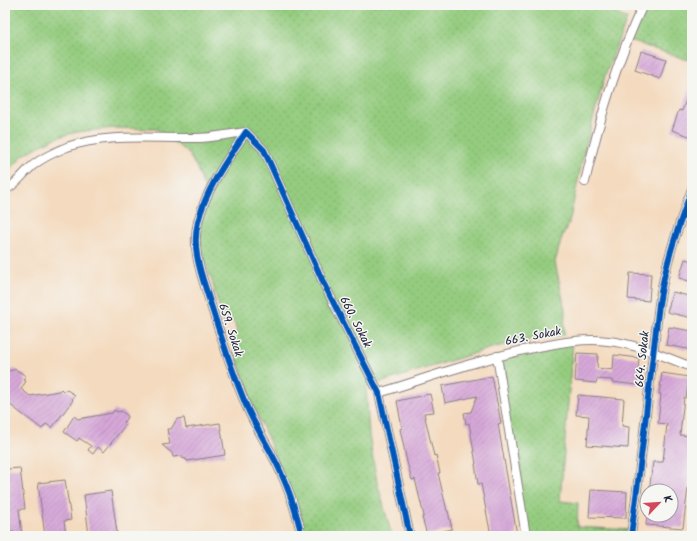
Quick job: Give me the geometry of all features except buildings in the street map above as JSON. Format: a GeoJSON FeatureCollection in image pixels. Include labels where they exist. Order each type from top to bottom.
{"type":"FeatureCollection","features":[{"type":"Feature","properties":{"kind":"street"},"geometry":{"type":"LineString","coordinates":[[585,182],[612,80],[630,31],[643,5]]}},
{"type":"Feature","properties":{"kind":"street"},"geometry":{"type":"LineString","coordinates":[[5,190],[16,183],[30,168],[47,157],[66,148],[85,142],[122,138],[197,138],[246,132]]}},
{"type":"Feature","properties":{"kind":"street","name":"660. Sokak"},"geometry":{"type":"LineString","coordinates":[[246,132],[264,150],[324,284],[379,393],[410,536]]}},
{"type":"Feature","properties":{"kind":"street","name":"659. Sokak"},"geometry":{"type":"LineString","coordinates":[[246,132],[224,165],[204,202],[197,223],[195,247],[199,267],[226,355],[246,406],[282,474],[302,536]]}},
{"type":"Feature","properties":{"kind":"street","name":"664. Sokak"},"geometry":{"type":"LineString","coordinates":[[631,536],[663,276],[672,244],[691,193]]}},
{"type":"Feature","properties":{"kind":"street","name":"663. Sokak"},"geometry":{"type":"LineString","coordinates":[[379,393],[497,356],[557,344],[587,340],[609,341],[633,346],[692,367]]}},
{"type":"Feature","properties":{"kind":"street"},"geometry":{"type":"LineString","coordinates":[[497,356],[526,536]]}},
{"type":"Feature","properties":{"kind":"green space"},"geometry":{"type":"Polygon","coordinates":[[[5,5],[599,5],[627,19],[605,76],[584,152],[569,223],[562,237],[555,262],[565,310],[564,335],[533,339],[495,347],[366,387],[369,435],[377,482],[392,536],[304,536],[269,441],[251,401],[229,334],[237,332],[234,321],[224,324],[212,281],[198,243],[197,236],[208,199],[197,168],[188,153],[157,129],[114,128],[77,132],[58,137],[22,156],[5,177],[5,5]]]}},
{"type":"Feature","properties":{"kind":"green space"},"geometry":{"type":"Polygon","coordinates":[[[643,5],[692,5],[692,48],[688,60],[627,40],[643,5]]]}},
{"type":"Feature","properties":{"kind":"green space"},"geometry":{"type":"Polygon","coordinates":[[[573,341],[560,501],[578,503],[577,527],[632,530],[631,536],[526,536],[497,356],[573,341]]]}},
{"type":"Feature","properties":{"kind":"cycle path"},"geometry":{"type":"LineString","coordinates":[[302,536],[294,505],[278,466],[250,414],[236,380],[198,263],[196,232],[206,198],[218,175],[246,132],[264,150],[324,284],[379,393],[410,536]]}},
{"type":"Feature","properties":{"kind":"cycle path"},"geometry":{"type":"LineString","coordinates":[[631,536],[659,304],[672,246],[692,189]]}}]}
